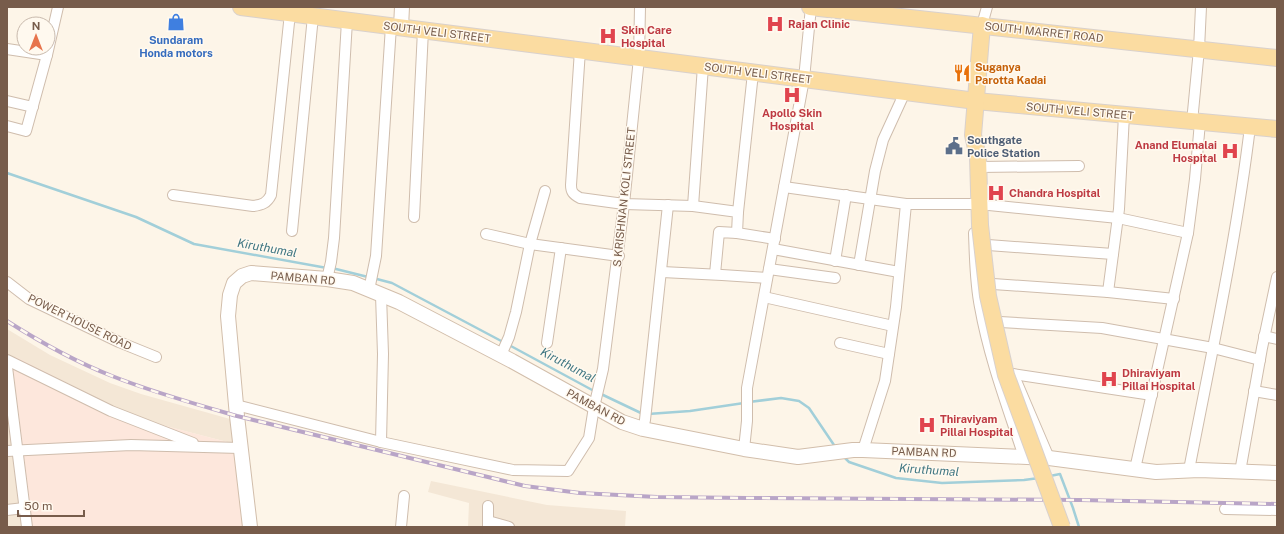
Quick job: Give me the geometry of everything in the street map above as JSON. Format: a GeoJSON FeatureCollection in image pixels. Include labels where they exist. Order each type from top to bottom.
{"type":"FeatureCollection","features":[{"type":"Feature","properties":{"kind":"main road","name":"SOUTH VELI STREET"},"geometry":{"type":"LineString","coordinates":[[241,7],[981,102],[1277,129]]}},
{"type":"Feature","properties":{"kind":"main road","name":"SOUTH MARRET ROAD"},"geometry":{"type":"LineString","coordinates":[[811,7],[1277,58]]}},
{"type":"Feature","properties":{"kind":"main road"},"geometry":{"type":"LineString","coordinates":[[987,26],[981,102],[985,132],[978,162],[980,215],[988,296],[1006,375],[1062,527]]}},
{"type":"Feature","properties":{"kind":"street"},"geometry":{"type":"LineString","coordinates":[[236,405],[382,442],[383,354],[374,289],[374,270],[396,27],[402,7]]}},
{"type":"Feature","properties":{"kind":"street","name":"S KRISHNAN KOLI STREET"},"geometry":{"type":"LineString","coordinates":[[382,442],[513,470],[568,471],[589,438],[603,369],[619,256],[639,58],[640,7]]}},
{"type":"Feature","properties":{"kind":"street"},"geometry":{"type":"LineString","coordinates":[[744,449],[747,388],[804,79],[811,7]]}},
{"type":"Feature","properties":{"kind":"street"},"geometry":{"type":"LineString","coordinates":[[1135,469],[1188,233],[1195,179],[1201,7]]}},
{"type":"Feature","properties":{"kind":"street"},"geometry":{"type":"LineString","coordinates":[[987,8],[987,26]]}},
{"type":"Feature","properties":{"kind":"street"},"geometry":{"type":"LineString","coordinates":[[173,195],[253,206],[267,202],[271,195],[290,13]]}},
{"type":"Feature","properties":{"kind":"street"},"geometry":{"type":"LineString","coordinates":[[292,231],[313,16]]}},
{"type":"Feature","properties":{"kind":"street"},"geometry":{"type":"LineString","coordinates":[[328,276],[334,238],[347,20]]}},
{"type":"Feature","properties":{"kind":"street"},"geometry":{"type":"LineString","coordinates":[[414,217],[423,30]]}},
{"type":"Feature","properties":{"kind":"street"},"geometry":{"type":"LineString","coordinates":[[580,50],[571,191],[574,195],[580,198],[624,204],[693,206],[738,212]]}},
{"type":"Feature","properties":{"kind":"street"},"geometry":{"type":"LineString","coordinates":[[7,126],[26,131],[47,56]]}},
{"type":"Feature","properties":{"kind":"street"},"geometry":{"type":"LineString","coordinates":[[693,206],[703,66]]}},
{"type":"Feature","properties":{"kind":"street"},"geometry":{"type":"LineString","coordinates":[[737,233],[753,73]]}},
{"type":"Feature","properties":{"kind":"street"},"geometry":{"type":"LineString","coordinates":[[858,265],[875,171],[883,140],[905,92]]}},
{"type":"Feature","properties":{"kind":"street"},"geometry":{"type":"LineString","coordinates":[[7,101],[32,107]]}},
{"type":"Feature","properties":{"kind":"street"},"geometry":{"type":"LineString","coordinates":[[1108,292],[1118,218],[1124,115]]}},
{"type":"Feature","properties":{"kind":"street"},"geometry":{"type":"LineString","coordinates":[[1189,470],[1244,180],[1250,127]]}},
{"type":"Feature","properties":{"kind":"street"},"geometry":{"type":"LineString","coordinates":[[978,162],[1079,166]]}},
{"type":"Feature","properties":{"kind":"street"},"geometry":{"type":"LineString","coordinates":[[784,187],[980,215],[1118,218],[1188,233]]}},
{"type":"Feature","properties":{"kind":"street"},"geometry":{"type":"LineString","coordinates":[[502,352],[509,338],[516,312],[530,244],[545,191]]}},
{"type":"Feature","properties":{"kind":"street"},"geometry":{"type":"LineString","coordinates":[[835,261],[846,195]]}},
{"type":"Feature","properties":{"kind":"street"},"geometry":{"type":"LineString","coordinates":[[858,450],[885,381],[893,326],[906,204]]}},
{"type":"Feature","properties":{"kind":"street"},"geometry":{"type":"LineString","coordinates":[[644,425],[662,272],[668,205]]}},
{"type":"Feature","properties":{"kind":"street"},"geometry":{"type":"LineString","coordinates":[[980,215],[985,223],[993,284],[1000,322],[1013,374],[1049,458]]}},
{"type":"Feature","properties":{"kind":"street"},"geometry":{"type":"LineString","coordinates":[[980,215],[976,218],[974,226],[975,266],[980,307],[994,366],[1024,457]]}},
{"type":"Feature","properties":{"kind":"street"},"geometry":{"type":"LineString","coordinates":[[715,274],[719,232],[737,233],[835,261],[899,272]]}},
{"type":"Feature","properties":{"kind":"street"},"geometry":{"type":"LineString","coordinates":[[486,234],[530,244],[619,256]]}},
{"type":"Feature","properties":{"kind":"street"},"geometry":{"type":"LineString","coordinates":[[988,245],[1113,254]]}},
{"type":"Feature","properties":{"kind":"street"},"geometry":{"type":"LineString","coordinates":[[547,344],[561,248]]}},
{"type":"Feature","properties":{"kind":"street"},"geometry":{"type":"LineString","coordinates":[[662,272],[768,274],[835,278]]}},
{"type":"Feature","properties":{"kind":"street","name":"PAMBAN RD"},"geometry":{"type":"LineString","coordinates":[[250,527],[240,448],[228,316],[230,295],[234,283],[242,276],[251,273],[328,276],[374,289],[502,352],[595,404],[622,422],[644,425],[744,449],[798,457],[858,450],[1049,458],[1156,472],[1189,470],[1277,473]]}},
{"type":"Feature","properties":{"kind":"street"},"geometry":{"type":"LineString","coordinates":[[1240,472],[1264,336],[1274,303],[1277,277]]}},
{"type":"Feature","properties":{"kind":"street","name":"POWER HOUSE ROAD"},"geometry":{"type":"LineString","coordinates":[[7,282],[29,299],[119,342],[156,357]]}},
{"type":"Feature","properties":{"kind":"street"},"geometry":{"type":"LineString","coordinates":[[993,284],[1108,292],[1174,299]]}},
{"type":"Feature","properties":{"kind":"street"},"geometry":{"type":"LineString","coordinates":[[764,297],[893,326]]}},
{"type":"Feature","properties":{"kind":"street"},"geometry":{"type":"LineString","coordinates":[[1000,322],[1102,328],[1165,338],[1260,360]]}},
{"type":"Feature","properties":{"kind":"street"},"geometry":{"type":"LineString","coordinates":[[1264,336],[1277,339]]}},
{"type":"Feature","properties":{"kind":"street"},"geometry":{"type":"LineString","coordinates":[[840,343],[889,354]]}},
{"type":"Feature","properties":{"kind":"street"},"geometry":{"type":"LineString","coordinates":[[7,360],[112,411],[200,446]]}},
{"type":"Feature","properties":{"kind":"street"},"geometry":{"type":"LineString","coordinates":[[7,367],[12,450],[27,527]]}},
{"type":"Feature","properties":{"kind":"street"},"geometry":{"type":"LineString","coordinates":[[1013,374],[1152,395]]}},
{"type":"Feature","properties":{"kind":"street"},"geometry":{"type":"LineString","coordinates":[[1254,391],[1277,395]]}},
{"type":"Feature","properties":{"kind":"street"},"geometry":{"type":"LineString","coordinates":[[12,450],[131,445],[240,448]]}},
{"type":"Feature","properties":{"kind":"street"},"geometry":{"type":"LineString","coordinates":[[401,527],[404,496]]}},
{"type":"Feature","properties":{"kind":"street"},"geometry":{"type":"LineString","coordinates":[[488,506],[488,524],[509,527]]}},
{"type":"Feature","properties":{"kind":"street"},"geometry":{"type":"LineString","coordinates":[[7,510],[24,508]]}},
{"type":"Feature","properties":{"kind":"street"},"geometry":{"type":"LineString","coordinates":[[1225,509],[1277,510]]}},
{"type":"Feature","properties":{"kind":"shaded area"},"geometry":{"type":"Polygon","coordinates":[[[7,329],[50,355],[110,383],[141,394],[230,419],[232,423],[234,442],[231,443],[158,424],[125,412],[31,527],[7,527],[7,329]]]}},
{"type":"Feature","properties":{"kind":"shaded area"},"geometry":{"type":"Polygon","coordinates":[[[16,357],[125,412],[158,424],[231,443],[234,442],[243,527],[31,527],[11,362],[16,357]]]}},
{"type":"Feature","properties":{"kind":"shaded area"},"geometry":{"type":"Polygon","coordinates":[[[431,481],[547,505],[626,511],[625,527],[468,527],[469,503],[428,492],[431,481]]]}},
{"type":"Feature","properties":{"kind":"waterway","name":"Kiruthumal"},"geometry":{"type":"LineString","coordinates":[[7,173],[136,217],[194,244],[327,268]]}},
{"type":"Feature","properties":{"kind":"waterway","name":"Kiruthumal"},"geometry":{"type":"LineString","coordinates":[[332,268],[368,277]]}},
{"type":"Feature","properties":{"kind":"waterway","name":"Kiruthumal"},"geometry":{"type":"LineString","coordinates":[[373,278],[392,283],[505,343]]}},
{"type":"Feature","properties":{"kind":"waterway","name":"Kiruthumal"},"geometry":{"type":"LineString","coordinates":[[509,345],[594,391]]}},
{"type":"Feature","properties":{"kind":"waterway","name":"Kiruthumal"},"geometry":{"type":"LineString","coordinates":[[601,394],[643,414]]}},
{"type":"Feature","properties":{"kind":"waterway","name":"Kiruthumal"},"geometry":{"type":"LineString","coordinates":[[749,402],[781,398],[799,401],[809,408],[836,448]]}},
{"type":"Feature","properties":{"kind":"waterway","name":"Kiruthumal"},"geometry":{"type":"LineString","coordinates":[[648,414],[690,411],[744,403]]}},
{"type":"Feature","properties":{"kind":"waterway","name":"Kiruthumal"},"geometry":{"type":"LineString","coordinates":[[843,456],[849,462],[896,478],[942,483],[1024,480],[1039,478]]}},
{"type":"Feature","properties":{"kind":"waterway","name":"Kiruthumal"},"geometry":{"type":"LineString","coordinates":[[1050,476],[1060,474],[1079,527]]}},
{"type":"Feature","properties":{"kind":"railway"},"geometry":{"type":"LineString","coordinates":[[7,321],[72,358],[127,382],[158,393],[237,416],[525,486],[580,493],[657,497],[1080,500],[1277,504]]}},
{"type":"Feature","properties":{"kind":"place","name":"Sundaram Honda motors"},"geometry":{"type":"Point","coordinates":[176,22]}},
{"type":"Feature","properties":{"kind":"place","name":"Rajan Clinic"},"geometry":{"type":"Point","coordinates":[775,24]}},
{"type":"Feature","properties":{"kind":"place","name":"Skin Care Hospital"},"geometry":{"type":"Point","coordinates":[608,36]}},
{"type":"Feature","properties":{"kind":"place","name":"Suganya Parotta Kadai"},"geometry":{"type":"Point","coordinates":[962,73]}},
{"type":"Feature","properties":{"kind":"place","name":"Apollo Skin Hospital"},"geometry":{"type":"Point","coordinates":[792,95]}},
{"type":"Feature","properties":{"kind":"place","name":"Southgate Police Station"},"geometry":{"type":"Point","coordinates":[954,146]}},
{"type":"Feature","properties":{"kind":"place","name":"Anand Elumalai Hospital"},"geometry":{"type":"Point","coordinates":[1230,151]}},
{"type":"Feature","properties":{"kind":"place","name":"Chandra Hospital"},"geometry":{"type":"Point","coordinates":[996,193]}},
{"type":"Feature","properties":{"kind":"place","name":"Dhiraviyam Pillai Hospital"},"geometry":{"type":"Point","coordinates":[1109,379]}},
{"type":"Feature","properties":{"kind":"place","name":"Thiraviyam Pillai Hospital"},"geometry":{"type":"Point","coordinates":[927,425]}}]}
